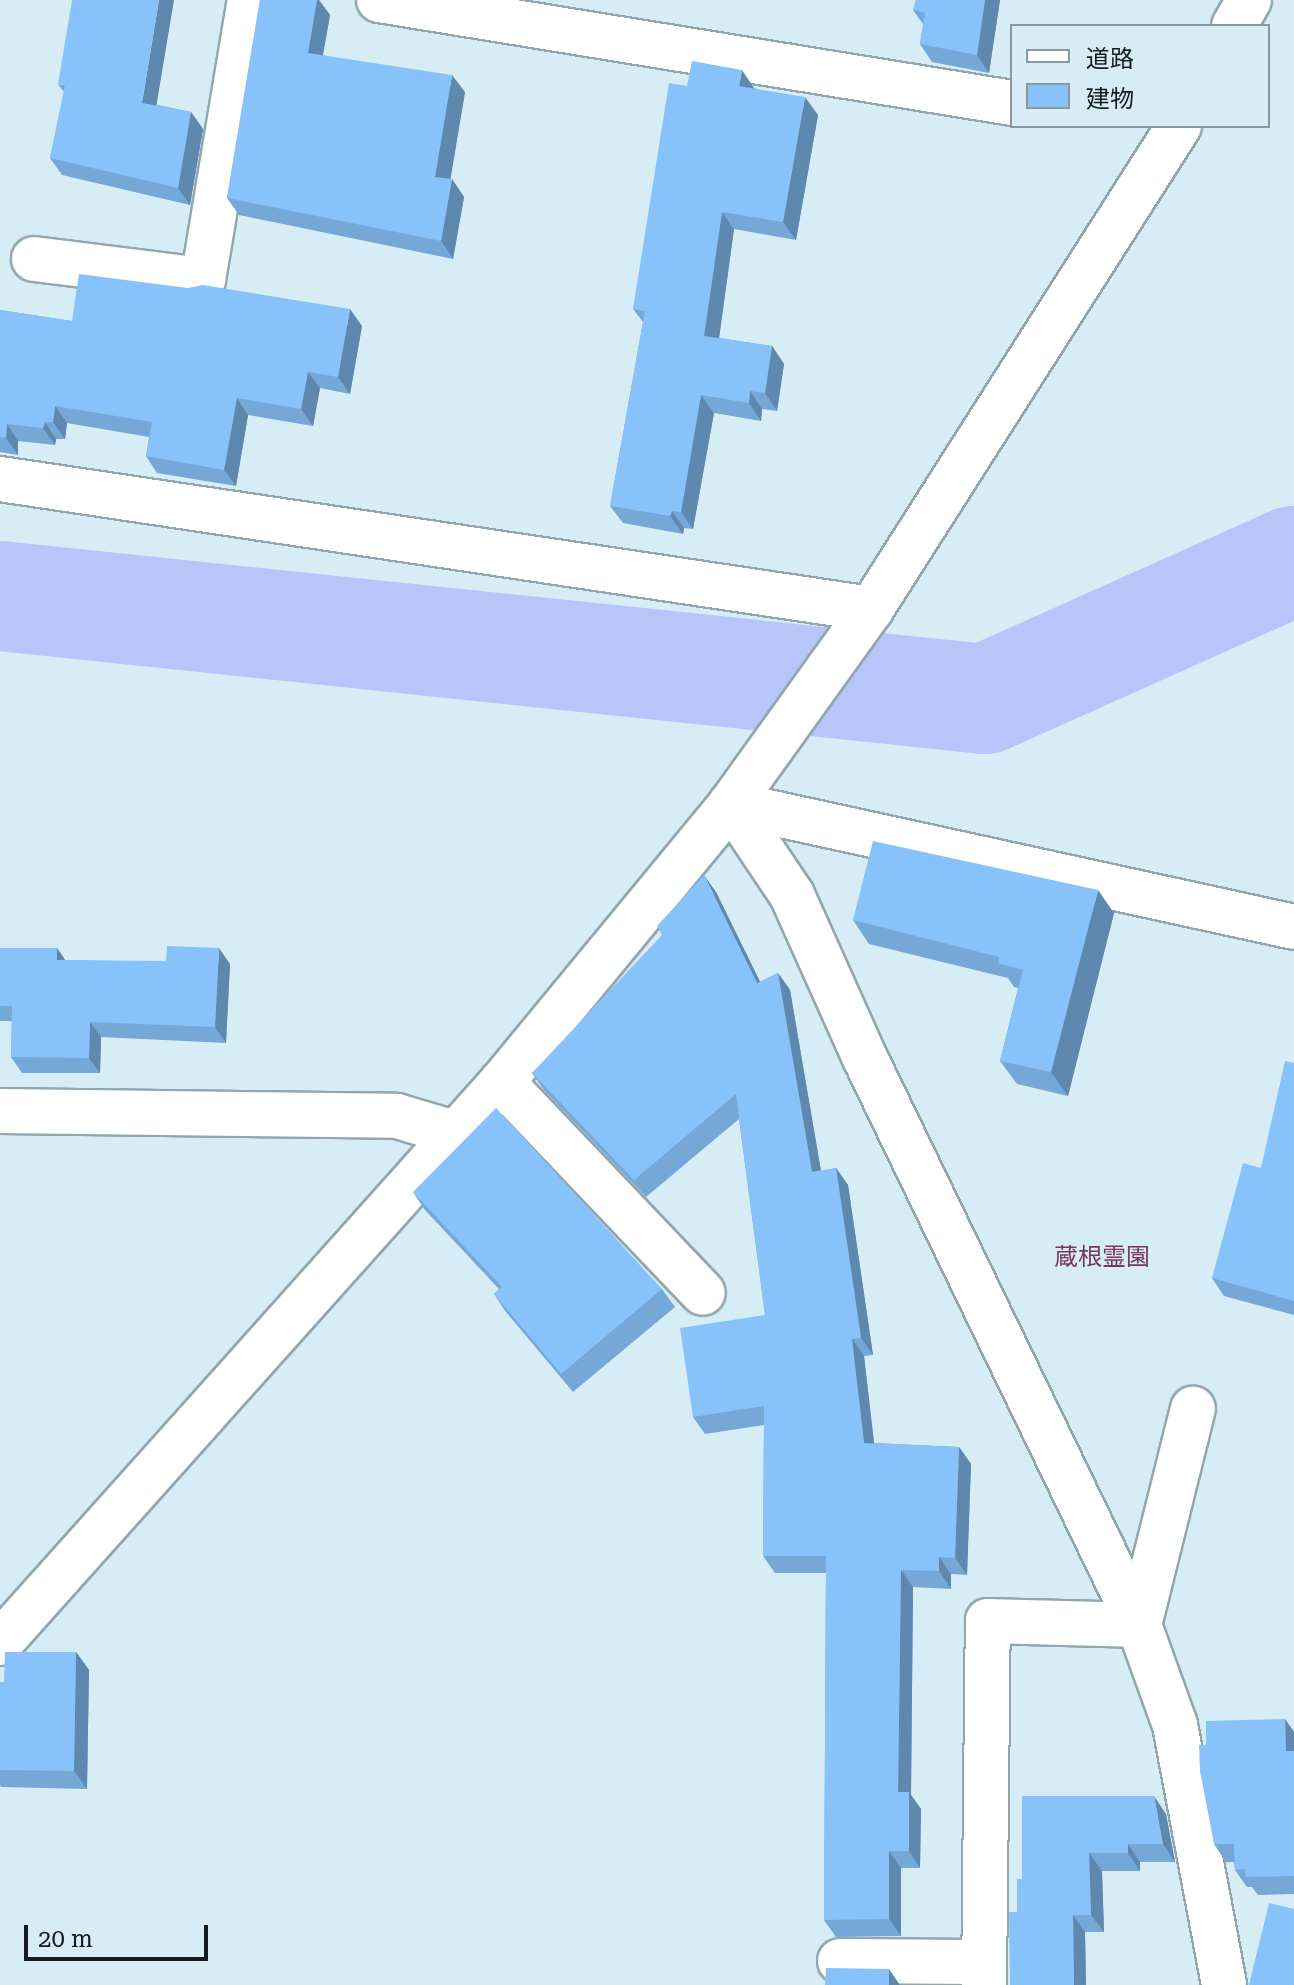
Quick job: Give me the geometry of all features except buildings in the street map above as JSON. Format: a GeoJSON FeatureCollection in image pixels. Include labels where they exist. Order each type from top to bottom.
{"type":"FeatureCollection","features":[{"type":"Feature","properties":{"kind":"street"},"geometry":{"type":"LineString","coordinates":[[34,259],[203,280],[250,0]]}},
{"type":"Feature","properties":{"kind":"street"},"geometry":{"type":"LineString","coordinates":[[379,0],[529,12],[1010,103]]}},
{"type":"Feature","properties":{"kind":"street"},"geometry":{"type":"LineString","coordinates":[[1235,24],[1249,0]]}},
{"type":"Feature","properties":{"kind":"street"},"geometry":{"type":"LineString","coordinates":[[0,1643],[502,1082],[731,804],[871,609],[1168,128]]}},
{"type":"Feature","properties":{"kind":"street"},"geometry":{"type":"LineString","coordinates":[[0,479],[871,609]]}},
{"type":"Feature","properties":{"kind":"street"},"geometry":{"type":"LineString","coordinates":[[731,804],[1294,927]]}},
{"type":"Feature","properties":{"kind":"street"},"geometry":{"type":"LineString","coordinates":[[731,804],[792,895],[865,1058],[1139,1625],[1175,1725],[1224,1985]]}},
{"type":"Feature","properties":{"kind":"street"},"geometry":{"type":"LineString","coordinates":[[502,1082],[703,1293]]}},
{"type":"Feature","properties":{"kind":"street"},"geometry":{"type":"LineString","coordinates":[[0,1111],[397,1116],[454,1133]]}},
{"type":"Feature","properties":{"kind":"street"},"geometry":{"type":"LineString","coordinates":[[1139,1625],[1193,1409]]}},
{"type":"Feature","properties":{"kind":"street"},"geometry":{"type":"LineString","coordinates":[[840,1961],[984,1973],[988,1621],[1139,1625]]}},
{"type":"Feature","properties":{"kind":"waterway"},"geometry":{"type":"LineString","coordinates":[[0,596],[985,699],[1294,561]]}},
{"type":"Feature","properties":{"kind":"district","name":"蔵根霊園"},"geometry":{"type":"Point","coordinates":[1102,1258]}}]}
